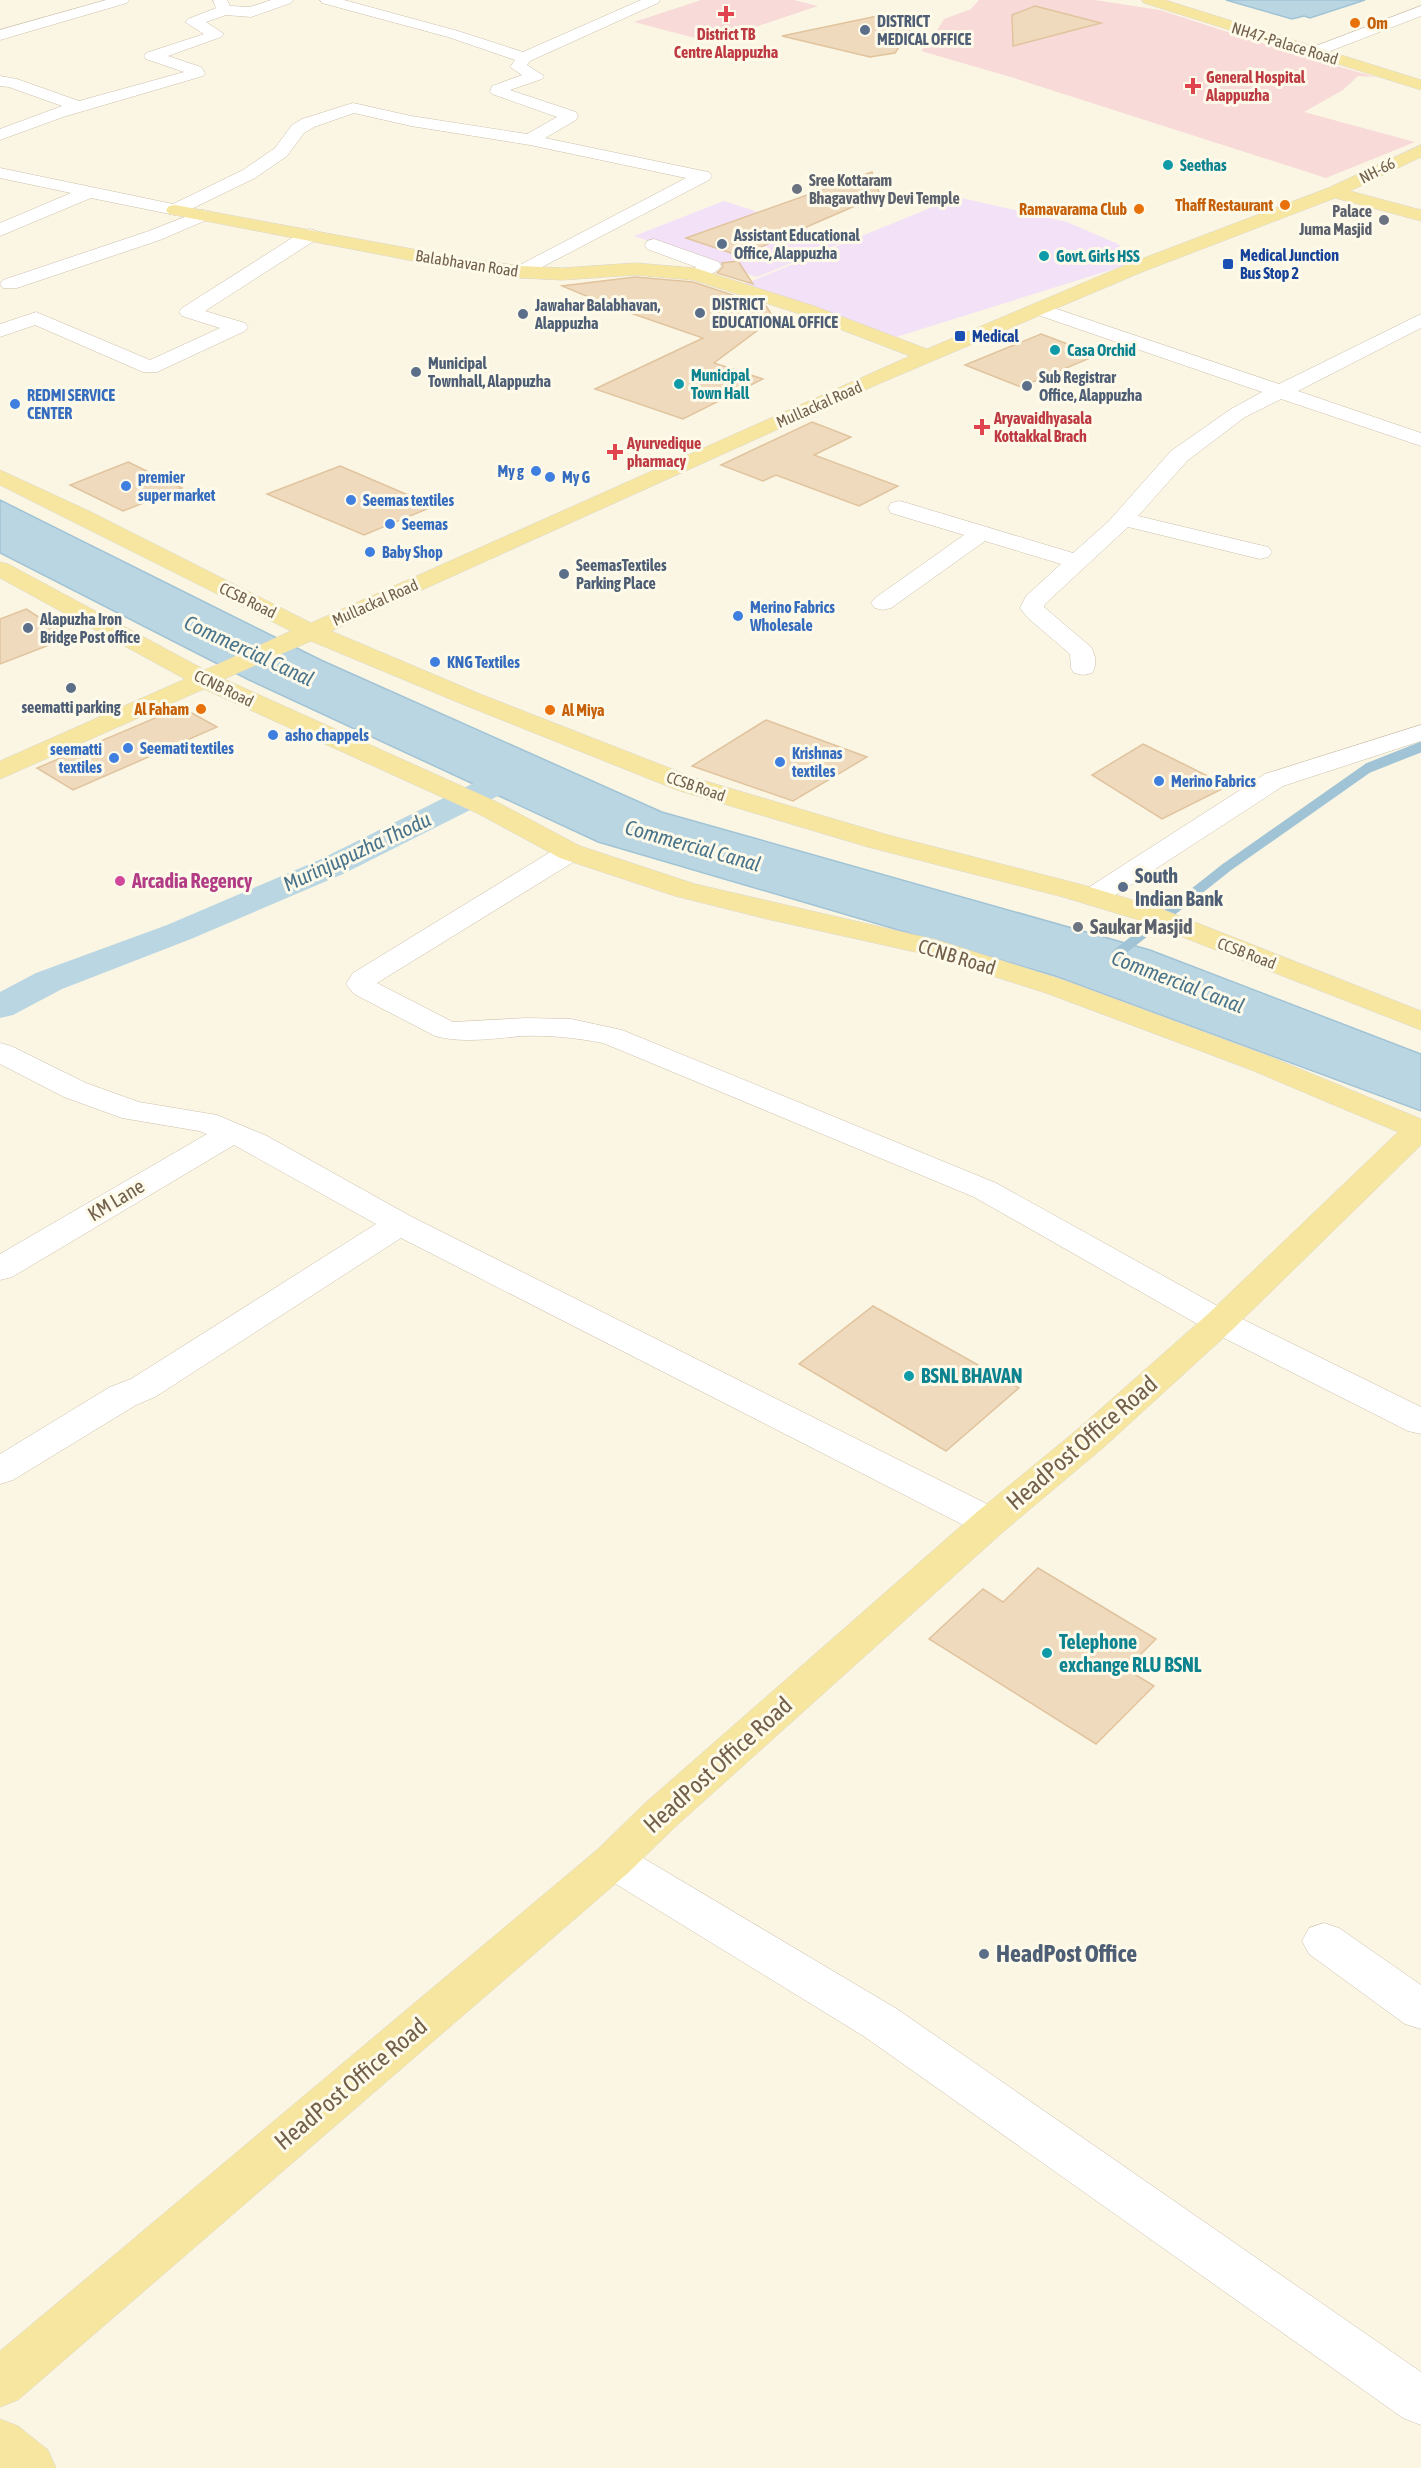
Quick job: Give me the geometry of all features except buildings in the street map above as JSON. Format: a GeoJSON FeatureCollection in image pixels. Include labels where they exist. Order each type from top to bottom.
{"type":"FeatureCollection","features":[{"type":"Feature","properties":{"kind":"main road","name":"NH47-Palace Road"},"geometry":{"type":"LineString","coordinates":[[1149,0],[1421,86]]}},
{"type":"Feature","properties":{"kind":"main road","name":"NH-66"},"geometry":{"type":"LineString","coordinates":[[1334,192],[1421,150]]}},
{"type":"Feature","properties":{"kind":"main road"},"geometry":{"type":"LineString","coordinates":[[1334,192],[1421,216]]}},
{"type":"Feature","properties":{"kind":"main road","name":"Mullackal Road"},"geometry":{"type":"LineString","coordinates":[[209,678],[927,356],[1135,268],[1334,192]]}},
{"type":"Feature","properties":{"kind":"main road","name":"Balabhavan Road"},"geometry":{"type":"LineString","coordinates":[[175,210],[450,262],[521,272],[562,274],[635,269],[695,274],[807,310],[927,356]]}},
{"type":"Feature","properties":{"kind":"main road","name":"CCSB Road"},"geometry":{"type":"LineString","coordinates":[[0,477],[81,516],[304,634],[686,784],[878,841],[1093,897],[1162,919],[1421,1021]]}},
{"type":"Feature","properties":{"kind":"main road","name":"CCNB Road"},"geometry":{"type":"LineString","coordinates":[[0,569],[209,678],[488,808],[570,852],[685,890],[767,911],[927,946],[1056,987],[1260,1063],[1420,1129]]}},
{"type":"Feature","properties":{"kind":"main road"},"geometry":{"type":"LineString","coordinates":[[0,771],[209,678]]}},
{"type":"Feature","properties":{"kind":"main road","name":"HeadPost Office Road"},"geometry":{"type":"LineString","coordinates":[[0,2383],[613,1861],[659,1816],[990,1522],[1091,1438],[1220,1322],[1420,1129]]}},
{"type":"Feature","properties":{"kind":"main road"},"geometry":{"type":"LineString","coordinates":[[0,2444],[30,2468]]}},
{"type":"Feature","properties":{"kind":"street"},"geometry":{"type":"LineString","coordinates":[[0,35],[122,0]]}},
{"type":"Feature","properties":{"kind":"street"},"geometry":{"type":"LineString","coordinates":[[0,135],[79,107],[197,73],[195,70],[152,56],[216,34],[193,22],[222,5],[251,12],[286,0]]}},
{"type":"Feature","properties":{"kind":"street"},"geometry":{"type":"LineString","coordinates":[[327,0],[453,34],[524,58]]}},
{"type":"Feature","properties":{"kind":"street"},"geometry":{"type":"LineString","coordinates":[[530,140],[570,116],[498,91],[502,87],[536,76],[518,67],[524,58],[653,0]]}},
{"type":"Feature","properties":{"kind":"street"},"geometry":{"type":"LineString","coordinates":[[1314,52],[1421,12]]}},
{"type":"Feature","properties":{"kind":"street"},"geometry":{"type":"LineString","coordinates":[[0,81],[11,82],[79,107]]}},
{"type":"Feature","properties":{"kind":"street"},"geometry":{"type":"LineString","coordinates":[[175,210],[249,174],[281,152],[298,129],[308,123],[353,108],[411,121],[530,140],[703,176],[521,272]]}},
{"type":"Feature","properties":{"kind":"street","name":"Balabhavan Road"},"geometry":{"type":"LineString","coordinates":[[0,173],[175,210]]}},
{"type":"Feature","properties":{"kind":"street"},"geometry":{"type":"LineString","coordinates":[[0,230],[87,193]]}},
{"type":"Feature","properties":{"kind":"street"},"geometry":{"type":"LineString","coordinates":[[10,284],[142,240],[203,215]]}},
{"type":"Feature","properties":{"kind":"street"},"geometry":{"type":"LineString","coordinates":[[0,331],[36,318],[150,368],[238,327],[189,312],[310,235]]}},
{"type":"Feature","properties":{"kind":"street"},"geometry":{"type":"LineString","coordinates":[[654,245],[712,266],[695,274]]}},
{"type":"Feature","properties":{"kind":"street"},"geometry":{"type":"LineString","coordinates":[[1040,309],[1421,440]]}},
{"type":"Feature","properties":{"kind":"street"},"geometry":{"type":"LineString","coordinates":[[1083,668],[1082,652],[1032,608],[1034,601],[1123,519],[1179,456],[1238,413],[1421,320]]}},
{"type":"Feature","properties":{"kind":"street"},"geometry":{"type":"LineString","coordinates":[[899,508],[1078,562]]}},
{"type":"Feature","properties":{"kind":"street"},"geometry":{"type":"LineString","coordinates":[[1123,519],[1260,552]]}},
{"type":"Feature","properties":{"kind":"street"},"geometry":{"type":"LineString","coordinates":[[883,603],[982,533]]}},
{"type":"Feature","properties":{"kind":"street"},"geometry":{"type":"LineString","coordinates":[[1093,897],[1274,780],[1421,734]]}},
{"type":"Feature","properties":{"kind":"street"},"geometry":{"type":"LineString","coordinates":[[570,852],[363,979],[361,984],[364,988],[446,1030],[462,1032],[526,1027],[560,1028],[611,1036],[985,1190],[1220,1322],[1421,1422]]}},
{"type":"Feature","properties":{"kind":"street"},"geometry":{"type":"LineString","coordinates":[[0,1052],[75,1090],[133,1111],[206,1122],[256,1143],[400,1224],[990,1522]]}},
{"type":"Feature","properties":{"kind":"street","name":"KM Lane"},"geometry":{"type":"LineString","coordinates":[[0,1269],[232,1133]]}},
{"type":"Feature","properties":{"kind":"street"},"geometry":{"type":"LineString","coordinates":[[0,1471],[123,1396],[142,1388],[400,1224]]}},
{"type":"Feature","properties":{"kind":"street"},"geometry":{"type":"LineString","coordinates":[[613,1861],[881,2023],[1421,2401]]}},
{"type":"Feature","properties":{"kind":"street"},"geometry":{"type":"LineString","coordinates":[[1324,1941],[1421,2010]]}},
{"type":"Feature","properties":{"kind":"shaded area","name":"District TB Centre Alappuzha"},"geometry":{"type":"Polygon","coordinates":[[[701,0],[794,0],[818,6],[710,42],[634,22],[701,0]]]}},
{"type":"Feature","properties":{"kind":"shaded area","name":"General Hospital Alappuzha"},"geometry":{"type":"Polygon","coordinates":[[[979,0],[1095,0],[1160,10],[1315,60],[1376,77],[1358,76],[1343,90],[1304,112],[1415,142],[1326,178],[1014,78],[921,51],[944,19],[971,9],[979,0]]]}},
{"type":"Feature","properties":{"kind":"shaded area"},"geometry":{"type":"Polygon","coordinates":[[[957,197],[1067,222],[1118,244],[1133,263],[896,337],[742,285],[957,197]]]}},
{"type":"Feature","properties":{"kind":"shaded area"},"geometry":{"type":"Polygon","coordinates":[[[724,201],[846,241],[757,277],[634,236],[724,201]]]}},
{"type":"Feature","properties":{"kind":"water"},"geometry":{"type":"Polygon","coordinates":[[[1226,0],[1365,0],[1310,18],[1304,16],[1292,19],[1226,0]]]}},
{"type":"Feature","properties":{"kind":"water","name":"Commercial Canal"},"geometry":{"type":"Polygon","coordinates":[[[0,500],[321,660],[662,812],[1150,950],[1421,1054],[1421,1111],[1055,976],[598,842],[249,680],[0,553],[0,500]]]}},
{"type":"Feature","properties":{"kind":"waterway","name":"Commercial Canal"},"geometry":{"type":"LineString","coordinates":[[1117,954],[1227,867],[1368,768],[1421,747]]}},
{"type":"Feature","properties":{"kind":"waterway","name":"Murinjupuzha Thodu"},"geometry":{"type":"LineString","coordinates":[[0,1007],[49,981],[179,932],[331,867],[513,776]]}},
{"type":"Feature","properties":{"kind":"place","name":"District TB Centre Alappuzha"},"geometry":{"type":"Point","coordinates":[726,14]}},
{"type":"Feature","properties":{"kind":"place","name":"Om"},"geometry":{"type":"Point","coordinates":[1355,23]}},
{"type":"Feature","properties":{"kind":"place","name":"DISTRICT MEDICAL OFFICE"},"geometry":{"type":"Point","coordinates":[865,30]}},
{"type":"Feature","properties":{"kind":"place","name":"General Hospital Alappuzha"},"geometry":{"type":"Point","coordinates":[1193,86]}},
{"type":"Feature","properties":{"kind":"place","name":"Seethas"},"geometry":{"type":"Point","coordinates":[1168,165]}},
{"type":"Feature","properties":{"kind":"place","name":"Sree Kottaram Bhagavathvy Devi Temple"},"geometry":{"type":"Point","coordinates":[797,189]}},
{"type":"Feature","properties":{"kind":"place","name":"Thaff Restaurant"},"geometry":{"type":"Point","coordinates":[1285,205]}},
{"type":"Feature","properties":{"kind":"place","name":"Ramavarama Club"},"geometry":{"type":"Point","coordinates":[1139,209]}},
{"type":"Feature","properties":{"kind":"place","name":"Palace Juma Masjid"},"geometry":{"type":"Point","coordinates":[1384,220]}},
{"type":"Feature","properties":{"kind":"place","name":"Assistant Educational Office, Alappuzha"},"geometry":{"type":"Point","coordinates":[722,244]}},
{"type":"Feature","properties":{"kind":"place","name":"Govt. Girls HSS"},"geometry":{"type":"Point","coordinates":[1044,256]}},
{"type":"Feature","properties":{"kind":"place","name":"Medical Junction Bus Stop 2"},"geometry":{"type":"Point","coordinates":[1228,264]}},
{"type":"Feature","properties":{"kind":"place","name":"DISTRICT EDUCATIONAL OFFICE"},"geometry":{"type":"Point","coordinates":[700,313]}},
{"type":"Feature","properties":{"kind":"place","name":"Jawahar Balabhavan, Alappuzha"},"geometry":{"type":"Point","coordinates":[523,314]}},
{"type":"Feature","properties":{"kind":"place","name":"Medical"},"geometry":{"type":"Point","coordinates":[960,336]}},
{"type":"Feature","properties":{"kind":"place","name":"Casa Orchid"},"geometry":{"type":"Point","coordinates":[1055,350]}},
{"type":"Feature","properties":{"kind":"place","name":"Municipal Townhall, Alappuzha"},"geometry":{"type":"Point","coordinates":[416,372]}},
{"type":"Feature","properties":{"kind":"place","name":"Municipal Town Hall"},"geometry":{"type":"Point","coordinates":[679,384]}},
{"type":"Feature","properties":{"kind":"place","name":"Sub Registrar Office, Alappuzha"},"geometry":{"type":"Point","coordinates":[1027,386]}},
{"type":"Feature","properties":{"kind":"place","name":"REDMI SERVICE CENTER"},"geometry":{"type":"Point","coordinates":[15,404]}},
{"type":"Feature","properties":{"kind":"place","name":"Aryavaidhyasala Kottakkal Brach"},"geometry":{"type":"Point","coordinates":[982,427]}},
{"type":"Feature","properties":{"kind":"place","name":"Ayurvedique pharmacy"},"geometry":{"type":"Point","coordinates":[615,452]}},
{"type":"Feature","properties":{"kind":"place","name":"My g"},"geometry":{"type":"Point","coordinates":[536,471]}},
{"type":"Feature","properties":{"kind":"place","name":"My G"},"geometry":{"type":"Point","coordinates":[550,477]}},
{"type":"Feature","properties":{"kind":"place","name":"premier super market"},"geometry":{"type":"Point","coordinates":[126,486]}},
{"type":"Feature","properties":{"kind":"place","name":"Seemas textiles"},"geometry":{"type":"Point","coordinates":[351,500]}},
{"type":"Feature","properties":{"kind":"place","name":"Seemas"},"geometry":{"type":"Point","coordinates":[390,524]}},
{"type":"Feature","properties":{"kind":"place","name":"Baby Shop"},"geometry":{"type":"Point","coordinates":[370,552]}},
{"type":"Feature","properties":{"kind":"place","name":"SeemasTextiles Parking Place"},"geometry":{"type":"Point","coordinates":[564,574]}},
{"type":"Feature","properties":{"kind":"place","name":"Merino Fabrics Wholesale"},"geometry":{"type":"Point","coordinates":[738,616]}},
{"type":"Feature","properties":{"kind":"place","name":"Alapuzha Iron Bridge Post office"},"geometry":{"type":"Point","coordinates":[28,628]}},
{"type":"Feature","properties":{"kind":"place","name":"KNG Textiles"},"geometry":{"type":"Point","coordinates":[435,662]}},
{"type":"Feature","properties":{"kind":"place","name":"seematti parking"},"geometry":{"type":"Point","coordinates":[71,688]}},
{"type":"Feature","properties":{"kind":"place","name":"Al Faham"},"geometry":{"type":"Point","coordinates":[201,709]}},
{"type":"Feature","properties":{"kind":"place","name":"Al Miya"},"geometry":{"type":"Point","coordinates":[550,710]}},
{"type":"Feature","properties":{"kind":"place","name":"asho chappels"},"geometry":{"type":"Point","coordinates":[273,735]}},
{"type":"Feature","properties":{"kind":"place","name":"Seemati textiles"},"geometry":{"type":"Point","coordinates":[128,748]}},
{"type":"Feature","properties":{"kind":"place","name":"seematti textiles"},"geometry":{"type":"Point","coordinates":[114,758]}},
{"type":"Feature","properties":{"kind":"place","name":"Krishnas textiles"},"geometry":{"type":"Point","coordinates":[780,762]}},
{"type":"Feature","properties":{"kind":"place","name":"Merino Fabrics"},"geometry":{"type":"Point","coordinates":[1159,781]}},
{"type":"Feature","properties":{"kind":"place","name":"Arcadia Regency"},"geometry":{"type":"Point","coordinates":[120,881]}},
{"type":"Feature","properties":{"kind":"place","name":"South Indian Bank"},"geometry":{"type":"Point","coordinates":[1123,887]}},
{"type":"Feature","properties":{"kind":"place","name":"Saukar Masjid"},"geometry":{"type":"Point","coordinates":[1078,927]}},
{"type":"Feature","properties":{"kind":"place","name":"BSNL BHAVAN"},"geometry":{"type":"Point","coordinates":[909,1376]}},
{"type":"Feature","properties":{"kind":"place","name":"Telephone exchange RLU BSNL"},"geometry":{"type":"Point","coordinates":[1047,1653]}},
{"type":"Feature","properties":{"kind":"place","name":"HeadPost Office"},"geometry":{"type":"Point","coordinates":[984,1954]}}]}
